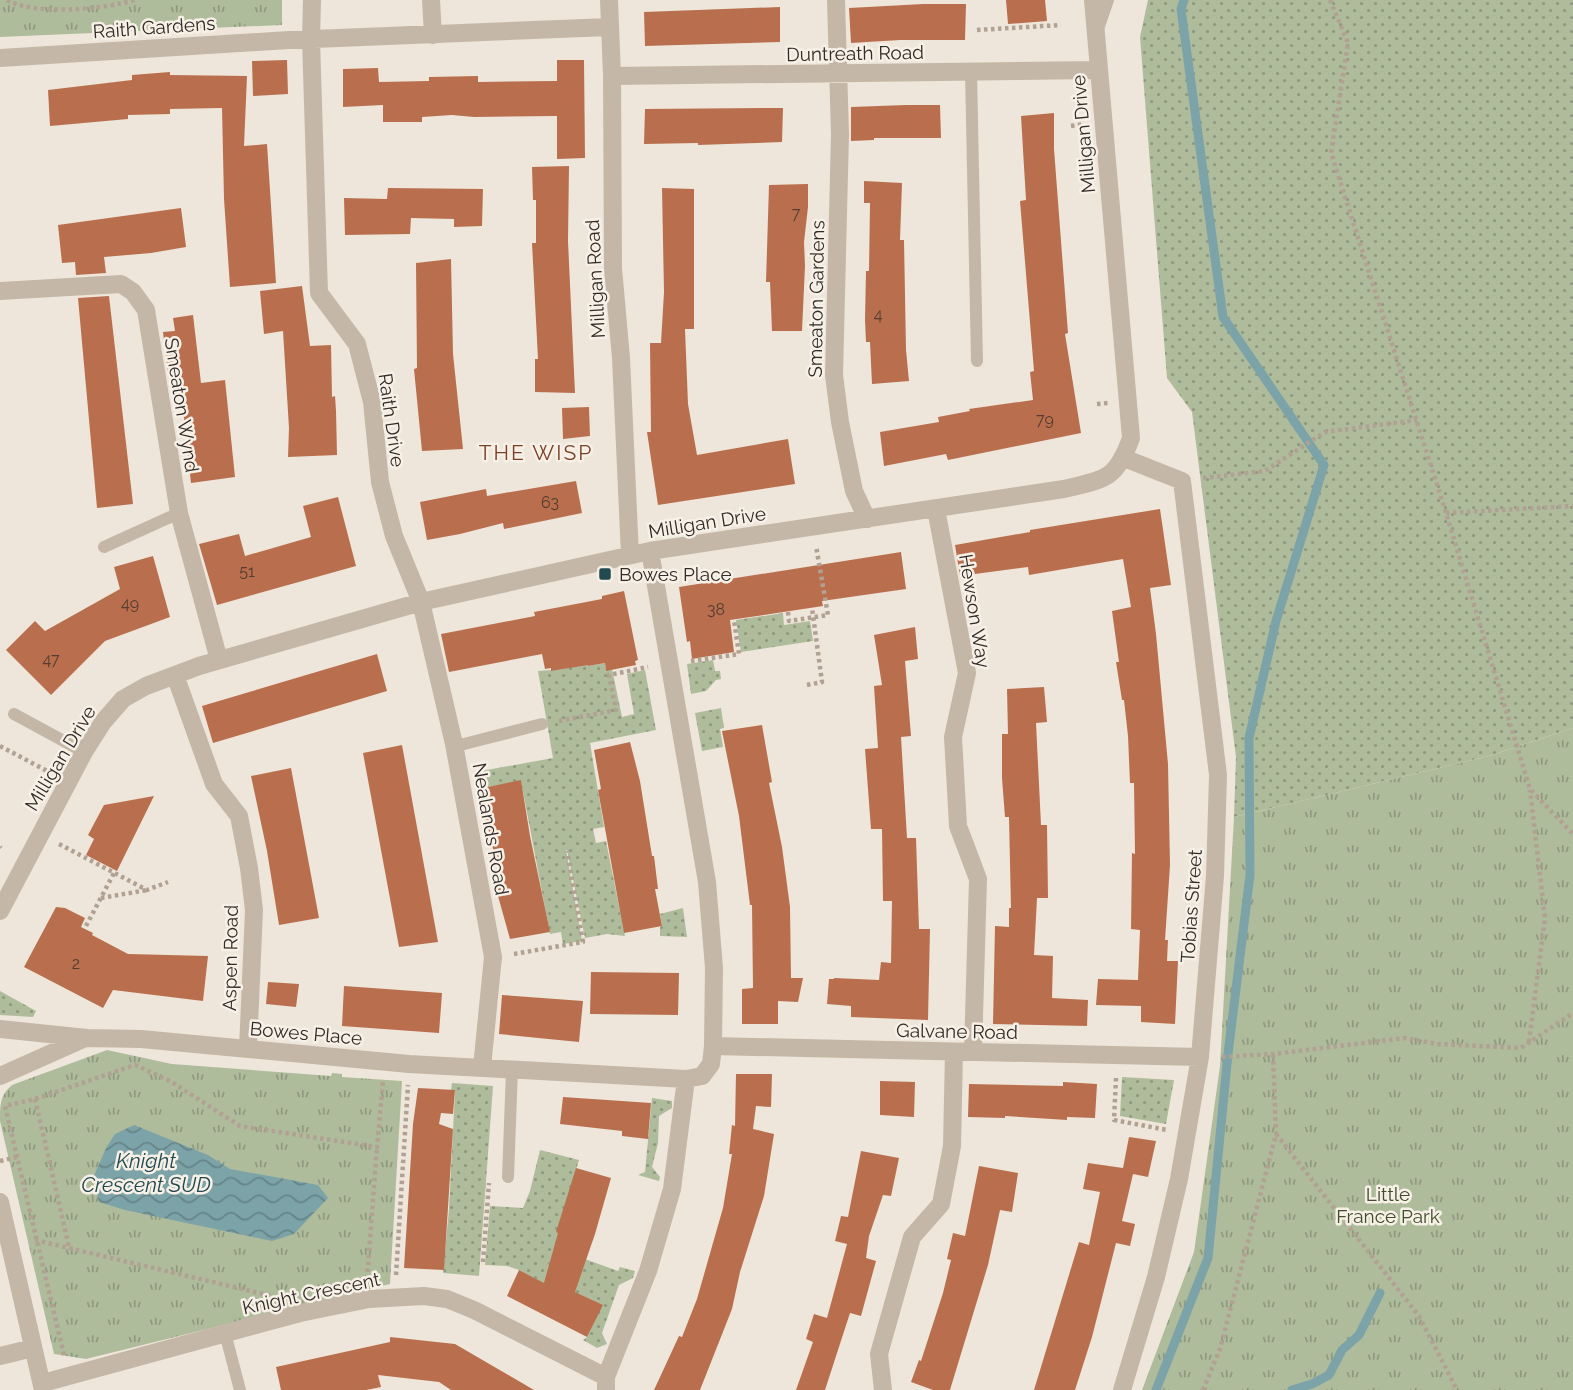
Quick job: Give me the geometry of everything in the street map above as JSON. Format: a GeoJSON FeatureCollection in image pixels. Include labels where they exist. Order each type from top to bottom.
{"type":"FeatureCollection","features":[{"type":"Feature","properties":{"kind":"street","name":"Raith Drive"},"geometry":{"type":"LineString","coordinates":[[312,0],[310,40],[319,293],[357,344],[372,402],[380,482],[394,536],[421,602]]}},
{"type":"Feature","properties":{"kind":"street"},"geometry":{"type":"LineString","coordinates":[[431,0],[433,35]]}},
{"type":"Feature","properties":{"kind":"street","name":"Milligan Road"},"geometry":{"type":"LineString","coordinates":[[609,0],[613,268],[621,358],[630,555]]}},
{"type":"Feature","properties":{"kind":"street","name":"Smeaton Gardens"},"geometry":{"type":"LineString","coordinates":[[836,0],[836,74],[840,134],[834,375],[854,491],[867,519]]}},
{"type":"Feature","properties":{"kind":"street","name":"Milligan Drive"},"geometry":{"type":"LineString","coordinates":[[0,911],[83,752],[103,722],[123,699],[146,686],[219,660],[421,602],[630,555],[1064,489],[1101,480],[1115,471],[1124,457],[1130,438],[1093,0]]}},
{"type":"Feature","properties":{"kind":"street","name":"Raith Gardens"},"geometry":{"type":"LineString","coordinates":[[0,58],[310,40],[609,27]]}},
{"type":"Feature","properties":{"kind":"street","name":"Duntreath Road"},"geometry":{"type":"LineString","coordinates":[[612,76],[1098,70]]}},
{"type":"Feature","properties":{"kind":"street","name":"Smeaton Wynd"},"geometry":{"type":"LineString","coordinates":[[0,292],[121,284],[133,292],[146,310],[179,513],[219,660]]}},
{"type":"Feature","properties":{"kind":"street"},"geometry":{"type":"LineString","coordinates":[[1124,457],[1182,481]]}},
{"type":"Feature","properties":{"kind":"street","name":"Tobias Street"},"geometry":{"type":"LineString","coordinates":[[1122,1390],[1156,1277],[1179,1180],[1200,1057],[1215,876],[1218,775],[1182,481]]}},
{"type":"Feature","properties":{"kind":"street","name":"Hewson Way"},"geometry":{"type":"LineString","coordinates":[[936,509],[967,673],[953,737],[958,826],[978,879],[973,1052]]}},
{"type":"Feature","properties":{"kind":"street"},"geometry":{"type":"LineString","coordinates":[[606,1383],[648,1271],[672,1189],[686,1079],[702,1076],[711,1064],[713,1046],[714,968],[707,883],[650,551]]}},
{"type":"Feature","properties":{"kind":"street","name":"Nealands Road"},"geometry":{"type":"LineString","coordinates":[[421,602],[454,744],[492,957],[482,1067]]}},
{"type":"Feature","properties":{"kind":"street","name":"Aspen Road"},"geometry":{"type":"LineString","coordinates":[[175,675],[214,784],[239,816],[254,910],[248,1049]]}},
{"type":"Feature","properties":{"kind":"street","name":"Bowes Place"},"geometry":{"type":"LineString","coordinates":[[0,1029],[410,1063],[686,1079]]}},
{"type":"Feature","properties":{"kind":"street","name":"Bowes Place"},"geometry":{"type":"LineString","coordinates":[[0,1076],[87,1038]]}},
{"type":"Feature","properties":{"kind":"street","name":"Galvane Road"},"geometry":{"type":"LineString","coordinates":[[713,1046],[1200,1057]]}},
{"type":"Feature","properties":{"kind":"street"},"geometry":{"type":"LineString","coordinates":[[883,1390],[878,1354],[912,1237],[941,1204],[952,1146],[954,1052]]}},
{"type":"Feature","properties":{"kind":"street"},"geometry":{"type":"LineString","coordinates":[[0,1202],[43,1387]]}},
{"type":"Feature","properties":{"kind":"street","name":"Knight Crescent"},"geometry":{"type":"LineString","coordinates":[[43,1387],[69,1376],[300,1313],[369,1299],[424,1296],[447,1299],[481,1314],[606,1383]]}},
{"type":"Feature","properties":{"kind":"street"},"geometry":{"type":"LineString","coordinates":[[0,1356],[33,1348]]}},
{"type":"Feature","properties":{"kind":"lane"},"geometry":{"type":"LineString","coordinates":[[1096,34],[1108,0]]}},
{"type":"Feature","properties":{"kind":"lane"},"geometry":{"type":"LineString","coordinates":[[971,72],[977,361]]}},
{"type":"Feature","properties":{"kind":"lane"},"geometry":{"type":"LineString","coordinates":[[104,547],[179,513]]}},
{"type":"Feature","properties":{"kind":"lane"},"geometry":{"type":"LineString","coordinates":[[14,714],[83,752]]}},
{"type":"Feature","properties":{"kind":"lane"},"geometry":{"type":"LineString","coordinates":[[454,744],[464,744],[542,724]]}},
{"type":"Feature","properties":{"kind":"lane"},"geometry":{"type":"LineString","coordinates":[[508,1177],[512,1069]]}},
{"type":"Feature","properties":{"kind":"lane"},"geometry":{"type":"LineString","coordinates":[[225,1332],[240,1390]]}},
{"type":"Feature","properties":{"kind":"path"},"geometry":{"type":"LineString","coordinates":[[7,0],[37,9],[113,6],[135,0]]}},
{"type":"Feature","properties":{"kind":"path"},"geometry":{"type":"LineString","coordinates":[[1330,0],[1348,43],[1331,153],[1417,420],[1530,789],[1545,918],[1529,1042]]}},
{"type":"Feature","properties":{"kind":"path"},"geometry":{"type":"LineString","coordinates":[[977,30],[1061,25]]}},
{"type":"Feature","properties":{"kind":"path"},"geometry":{"type":"LineString","coordinates":[[1182,481],[1265,471],[1325,432],[1417,420]]}},
{"type":"Feature","properties":{"kind":"path"},"geometry":{"type":"LineString","coordinates":[[1446,513],[1573,506]]}},
{"type":"Feature","properties":{"kind":"path"},"geometry":{"type":"LineString","coordinates":[[788,612],[789,621],[828,615],[813,527]]}},
{"type":"Feature","properties":{"kind":"path"},"geometry":{"type":"LineString","coordinates":[[807,685],[822,682],[812,608]]}},
{"type":"Feature","properties":{"kind":"path"},"geometry":{"type":"LineString","coordinates":[[542,724],[616,710],[609,675],[670,663],[739,654],[734,620]]}},
{"type":"Feature","properties":{"kind":"path"},"geometry":{"type":"LineString","coordinates":[[0,746],[67,780]]}},
{"type":"Feature","properties":{"kind":"path"},"geometry":{"type":"LineString","coordinates":[[1530,789],[1573,834]]}},
{"type":"Feature","properties":{"kind":"path"},"geometry":{"type":"LineString","coordinates":[[39,834],[147,890]]}},
{"type":"Feature","properties":{"kind":"path"},"geometry":{"type":"LineString","coordinates":[[492,957],[583,942],[567,852]]}},
{"type":"Feature","properties":{"kind":"path"},"geometry":{"type":"LineString","coordinates":[[86,926],[114,873]]}},
{"type":"Feature","properties":{"kind":"path"},"geometry":{"type":"LineString","coordinates":[[100,898],[147,890],[168,881]]}},
{"type":"Feature","properties":{"kind":"path"},"geometry":{"type":"LineString","coordinates":[[1220,1057],[1273,1054],[1405,1038],[1437,1044],[1521,1048],[1573,1013]]}},
{"type":"Feature","properties":{"kind":"path"},"geometry":{"type":"LineString","coordinates":[[1203,1390],[1220,1349],[1276,1134],[1273,1054]]}},
{"type":"Feature","properties":{"kind":"path"},"geometry":{"type":"LineString","coordinates":[[1116,1056],[1114,1120],[1187,1134]]}},
{"type":"Feature","properties":{"kind":"path"},"geometry":{"type":"LineString","coordinates":[[369,1299],[367,1288],[385,1061]]}},
{"type":"Feature","properties":{"kind":"path"},"geometry":{"type":"LineString","coordinates":[[394,1297],[410,1063]]}},
{"type":"Feature","properties":{"kind":"path"},"geometry":{"type":"LineString","coordinates":[[69,1376],[5,1107],[135,1065],[170,1081],[240,1126],[377,1147]]}},
{"type":"Feature","properties":{"kind":"path"},"geometry":{"type":"LineString","coordinates":[[35,1099],[69,1247]]}},
{"type":"Feature","properties":{"kind":"path"},"geometry":{"type":"LineString","coordinates":[[1276,1134],[1419,1316],[1457,1390]]}},
{"type":"Feature","properties":{"kind":"path"},"geometry":{"type":"LineString","coordinates":[[0,1161],[17,1157]]}},
{"type":"Feature","properties":{"kind":"path"},"geometry":{"type":"LineString","coordinates":[[483,1262],[489,1176],[508,1177]]}},
{"type":"Feature","properties":{"kind":"path"},"geometry":{"type":"LineString","coordinates":[[35,1240],[291,1300],[300,1313]]}},
{"type":"Feature","properties":{"kind":"green space"},"geometry":{"type":"Polygon","coordinates":[[[0,0],[282,0],[282,25],[0,37],[0,0]]]}},
{"type":"Feature","properties":{"kind":"green space"},"geometry":{"type":"Polygon","coordinates":[[[1148,0],[1573,0],[1573,728],[1489,756],[1234,817],[1236,757],[1192,412],[1167,378],[1140,37],[1148,0]]]}},
{"type":"Feature","properties":{"kind":"green space"},"geometry":{"type":"Polygon","coordinates":[[[783,613],[784,625],[810,621],[813,641],[741,652],[736,620],[783,613]]]}},
{"type":"Feature","properties":{"kind":"green space"},"geometry":{"type":"Polygon","coordinates":[[[587,660],[588,666],[605,663],[606,670],[612,669],[622,717],[634,714],[627,674],[645,670],[656,730],[590,743],[604,827],[593,829],[596,843],[606,841],[625,936],[607,934],[585,938],[566,850],[582,941],[563,944],[561,932],[550,934],[521,781],[479,789],[476,772],[553,758],[538,671],[564,669],[587,660]]]}},
{"type":"Feature","properties":{"kind":"green space"},"geometry":{"type":"Polygon","coordinates":[[[713,660],[715,671],[720,671],[721,679],[716,680],[706,691],[691,694],[687,664],[713,660]]]}},
{"type":"Feature","properties":{"kind":"green space"},"geometry":{"type":"Polygon","coordinates":[[[721,708],[723,747],[702,751],[695,713],[721,708]]]}},
{"type":"Feature","properties":{"kind":"green space","name":"Little France Park"},"geometry":{"type":"Polygon","coordinates":[[[1573,728],[1573,1390],[1142,1390],[1194,1252],[1220,1066],[1234,817],[1489,756],[1573,728]]]}},
{"type":"Feature","properties":{"kind":"green space"},"geometry":{"type":"Polygon","coordinates":[[[683,908],[687,937],[660,936],[660,914],[683,908]]]}},
{"type":"Feature","properties":{"kind":"green space"},"geometry":{"type":"Polygon","coordinates":[[[0,991],[36,1011],[33,1017],[0,1015],[0,991]]]}},
{"type":"Feature","properties":{"kind":"green space"},"geometry":{"type":"Polygon","coordinates":[[[107,1050],[172,1064],[331,1076],[332,1073],[342,1074],[342,1077],[402,1081],[390,1284],[86,1359],[54,1354],[0,1121],[1,1105],[5,1093],[12,1085],[107,1050]]]}},
{"type":"Feature","properties":{"kind":"green space"},"geometry":{"type":"Polygon","coordinates":[[[1122,1077],[1174,1080],[1166,1124],[1120,1116],[1122,1077]]]}},
{"type":"Feature","properties":{"kind":"green space"},"geometry":{"type":"Polygon","coordinates":[[[452,1083],[493,1086],[479,1276],[443,1273],[455,1091],[451,1090],[452,1083]]]}},
{"type":"Feature","properties":{"kind":"green space"},"geometry":{"type":"Polygon","coordinates":[[[652,1098],[672,1101],[672,1108],[659,1116],[658,1143],[652,1167],[660,1177],[659,1181],[638,1175],[645,1172],[652,1098]]]}},
{"type":"Feature","properties":{"kind":"green space"},"geometry":{"type":"Polygon","coordinates":[[[540,1150],[579,1160],[570,1189],[571,1254],[618,1271],[620,1267],[635,1271],[633,1278],[619,1285],[602,1333],[607,1344],[597,1348],[583,1340],[602,1305],[579,1294],[574,1300],[519,1270],[507,1266],[485,1265],[490,1206],[523,1208],[540,1150]]]}},
{"type":"Feature","properties":{"kind":"water","name":"Knight Crescent SUD"},"geometry":{"type":"Polygon","coordinates":[[[134,1125],[208,1155],[230,1169],[318,1185],[328,1198],[294,1234],[272,1241],[99,1202],[93,1178],[106,1148],[115,1134],[134,1125]]]}},
{"type":"Feature","properties":{"kind":"building"},"geometry":{"type":"Polygon","coordinates":[[[1006,0],[1045,0],[1047,21],[1008,24],[1006,0]]]}},
{"type":"Feature","properties":{"kind":"building"},"geometry":{"type":"Polygon","coordinates":[[[966,4],[965,40],[851,43],[849,8],[966,4]]]}},
{"type":"Feature","properties":{"kind":"building"},"geometry":{"type":"Polygon","coordinates":[[[780,7],[780,42],[645,46],[644,12],[780,7]]]}},
{"type":"Feature","properties":{"kind":"building"},"geometry":{"type":"Polygon","coordinates":[[[287,60],[288,94],[253,96],[252,61],[287,60]]]}},
{"type":"Feature","properties":{"kind":"building"},"geometry":{"type":"Polygon","coordinates":[[[557,60],[584,60],[585,158],[557,159],[557,116],[452,115],[422,117],[422,122],[383,122],[383,105],[343,107],[343,69],[378,68],[379,82],[478,76],[478,82],[557,81],[557,60]]]}},
{"type":"Feature","properties":{"kind":"building"},"geometry":{"type":"Polygon","coordinates":[[[170,72],[170,75],[247,76],[244,146],[267,144],[276,283],[230,287],[222,108],[170,109],[170,114],[128,115],[128,119],[50,126],[48,90],[132,80],[132,75],[170,72]]]}},
{"type":"Feature","properties":{"kind":"building"},"geometry":{"type":"Polygon","coordinates":[[[940,105],[941,138],[874,138],[851,141],[851,107],[940,105]]]}},
{"type":"Feature","properties":{"kind":"building"},"geometry":{"type":"Polygon","coordinates":[[[783,108],[782,142],[644,144],[645,109],[783,108]]]}},
{"type":"Feature","properties":{"kind":"building"},"geometry":{"type":"Polygon","coordinates":[[[1054,113],[1054,149],[1068,333],[1065,334],[1081,433],[948,460],[946,454],[884,466],[880,432],[939,422],[938,417],[970,411],[969,409],[1033,400],[1030,372],[1034,371],[1020,201],[1026,200],[1021,116],[1054,113]]]}},
{"type":"Feature","properties":{"kind":"building"},"geometry":{"type":"Polygon","coordinates":[[[569,166],[568,241],[575,393],[535,392],[535,359],[538,359],[532,243],[536,243],[536,200],[533,200],[532,167],[569,166]]]}},
{"type":"Feature","properties":{"kind":"building"},"geometry":{"type":"Polygon","coordinates":[[[864,181],[902,183],[900,240],[904,240],[909,381],[872,384],[870,342],[866,342],[865,320],[870,203],[864,203],[864,181]]]}},
{"type":"Feature","properties":{"kind":"building"},"geometry":{"type":"Polygon","coordinates":[[[808,184],[802,331],[772,331],[770,282],[766,282],[769,185],[808,184]]]}},
{"type":"Feature","properties":{"kind":"building"},"geometry":{"type":"Polygon","coordinates":[[[388,188],[483,189],[482,226],[454,227],[454,219],[411,218],[410,234],[345,235],[344,198],[387,199],[388,188]]]}},
{"type":"Feature","properties":{"kind":"building"},"geometry":{"type":"Polygon","coordinates":[[[662,188],[694,189],[694,329],[685,329],[688,404],[697,455],[788,439],[795,484],[658,505],[647,432],[651,432],[650,343],[661,343],[664,292],[662,188]]]}},
{"type":"Feature","properties":{"kind":"building"},"geometry":{"type":"Polygon","coordinates":[[[181,208],[186,247],[104,257],[106,273],[76,275],[75,262],[62,263],[58,225],[181,208]]]}},
{"type":"Feature","properties":{"kind":"building"},"geometry":{"type":"Polygon","coordinates":[[[451,259],[453,354],[463,449],[422,451],[414,369],[417,368],[416,263],[451,259]]]}},
{"type":"Feature","properties":{"kind":"building"},"geometry":{"type":"Polygon","coordinates":[[[302,286],[310,346],[331,345],[337,455],[288,457],[289,428],[283,331],[264,334],[260,291],[302,286]]]}},
{"type":"Feature","properties":{"kind":"building"},"geometry":{"type":"Polygon","coordinates":[[[109,296],[133,504],[97,508],[78,298],[109,296]]]}},
{"type":"Feature","properties":{"kind":"building"},"geometry":{"type":"Polygon","coordinates":[[[193,315],[201,383],[225,380],[235,477],[191,483],[179,371],[168,372],[163,332],[175,331],[173,318],[193,315]]]}},
{"type":"Feature","properties":{"kind":"building"},"geometry":{"type":"Polygon","coordinates":[[[589,407],[590,436],[563,439],[562,408],[589,407]]]}},
{"type":"Feature","properties":{"kind":"building"},"geometry":{"type":"Polygon","coordinates":[[[576,481],[582,513],[504,529],[503,523],[427,540],[420,502],[486,489],[487,496],[576,481]]]}},
{"type":"Feature","properties":{"kind":"building"},"geometry":{"type":"Polygon","coordinates":[[[338,497],[356,566],[217,605],[199,544],[239,534],[245,556],[311,537],[303,506],[338,497]]]}},
{"type":"Feature","properties":{"kind":"building"},"geometry":{"type":"Polygon","coordinates":[[[1160,509],[1171,585],[1150,588],[1168,764],[1170,865],[1165,940],[1168,940],[1167,961],[1178,961],[1175,1024],[1141,1022],[1141,1006],[1096,1005],[1098,979],[1138,980],[1140,930],[1131,929],[1132,853],[1135,854],[1134,783],[1130,783],[1128,736],[1116,662],[1119,662],[1112,611],[1131,607],[1123,559],[1029,575],[1028,567],[960,576],[955,545],[1160,509]]]}},
{"type":"Feature","properties":{"kind":"building"},"geometry":{"type":"Polygon","coordinates":[[[901,552],[906,589],[822,601],[823,606],[730,620],[734,652],[692,659],[679,587],[901,552]]]}},
{"type":"Feature","properties":{"kind":"building"},"geometry":{"type":"Polygon","coordinates":[[[153,556],[170,617],[105,641],[51,695],[6,650],[35,621],[45,631],[120,589],[114,567],[153,556]]]}},
{"type":"Feature","properties":{"kind":"building"},"geometry":{"type":"Polygon","coordinates":[[[624,591],[638,660],[635,661],[636,665],[606,671],[605,663],[551,671],[551,668],[545,669],[542,654],[449,672],[441,634],[535,616],[534,612],[602,599],[602,596],[624,591]]]}},
{"type":"Feature","properties":{"kind":"building"},"geometry":{"type":"Polygon","coordinates":[[[915,627],[918,659],[905,661],[911,736],[901,737],[907,838],[916,838],[919,929],[930,929],[928,1020],[851,1017],[851,1006],[827,1004],[829,979],[879,980],[881,962],[891,963],[892,901],[883,901],[882,829],[871,829],[865,749],[878,748],[874,686],[882,685],[874,635],[915,627]]]}},
{"type":"Feature","properties":{"kind":"building"},"geometry":{"type":"Polygon","coordinates":[[[377,654],[387,691],[213,743],[202,706],[377,654]]]}},
{"type":"Feature","properties":{"kind":"building"},"geometry":{"type":"Polygon","coordinates":[[[1044,687],[1047,722],[1036,723],[1041,825],[1047,825],[1048,898],[1037,898],[1034,955],[1053,956],[1052,998],[1088,1000],[1087,1026],[993,1024],[995,926],[1009,927],[1011,908],[1009,817],[1005,817],[1002,778],[1002,734],[1008,734],[1007,689],[1044,687]]]}},
{"type":"Feature","properties":{"kind":"building"},"geometry":{"type":"Polygon","coordinates":[[[762,725],[790,907],[791,978],[803,978],[798,1002],[778,1001],[778,1024],[742,1024],[742,989],[753,988],[752,905],[739,816],[722,731],[762,725]]]}},
{"type":"Feature","properties":{"kind":"building"},"geometry":{"type":"Polygon","coordinates":[[[630,742],[654,856],[658,889],[655,889],[662,926],[624,933],[598,790],[601,789],[594,750],[630,742]]]}},
{"type":"Feature","properties":{"kind":"building"},"geometry":{"type":"Polygon","coordinates":[[[402,745],[438,942],[399,947],[363,753],[402,745]]]}},
{"type":"Feature","properties":{"kind":"building"},"geometry":{"type":"Polygon","coordinates":[[[291,768],[319,918],[279,925],[251,776],[291,768]]]}},
{"type":"Feature","properties":{"kind":"building"},"geometry":{"type":"Polygon","coordinates":[[[521,780],[550,932],[510,939],[498,896],[500,878],[479,789],[521,780]]]}},
{"type":"Feature","properties":{"kind":"building"},"geometry":{"type":"Polygon","coordinates":[[[154,796],[117,871],[86,855],[94,839],[88,835],[104,805],[154,796]]]}},
{"type":"Feature","properties":{"kind":"building"},"geometry":{"type":"Polygon","coordinates":[[[56,907],[65,908],[85,918],[81,927],[128,954],[208,956],[203,1001],[113,990],[103,1008],[24,967],[56,907]]]}},
{"type":"Feature","properties":{"kind":"building"},"geometry":{"type":"Polygon","coordinates":[[[591,972],[679,973],[678,1015],[590,1014],[591,972]]]}},
{"type":"Feature","properties":{"kind":"building"},"geometry":{"type":"Polygon","coordinates":[[[268,982],[299,984],[296,1007],[266,1004],[268,982]]]}},
{"type":"Feature","properties":{"kind":"building"},"geometry":{"type":"Polygon","coordinates":[[[344,986],[442,993],[439,1033],[342,1026],[344,986]]]}},
{"type":"Feature","properties":{"kind":"building"},"geometry":{"type":"Polygon","coordinates":[[[502,995],[583,1001],[579,1042],[499,1034],[502,995]]]}},
{"type":"Feature","properties":{"kind":"building"},"geometry":{"type":"Polygon","coordinates":[[[736,1074],[772,1074],[771,1107],[756,1106],[753,1129],[774,1134],[764,1196],[740,1272],[732,1309],[700,1390],[654,1390],[679,1336],[682,1337],[697,1299],[723,1208],[732,1154],[729,1154],[732,1125],[735,1126],[736,1074]]]}},
{"type":"Feature","properties":{"kind":"building"},"geometry":{"type":"Polygon","coordinates":[[[880,1081],[915,1082],[914,1117],[880,1115],[880,1081]]]}},
{"type":"Feature","properties":{"kind":"building"},"geometry":{"type":"Polygon","coordinates":[[[1063,1082],[1097,1084],[1095,1118],[1067,1117],[1067,1120],[1005,1116],[968,1117],[969,1084],[1063,1086],[1063,1082]]]}},
{"type":"Feature","properties":{"kind":"building"},"geometry":{"type":"Polygon","coordinates":[[[418,1088],[455,1090],[453,1114],[441,1113],[439,1124],[453,1129],[444,1270],[404,1268],[413,1124],[418,1088]]]}},
{"type":"Feature","properties":{"kind":"building"},"geometry":{"type":"Polygon","coordinates":[[[563,1097],[651,1103],[648,1139],[622,1136],[622,1131],[560,1124],[563,1097]]]}},
{"type":"Feature","properties":{"kind":"building"},"geometry":{"type":"Polygon","coordinates":[[[1129,1137],[1156,1141],[1148,1177],[1133,1174],[1122,1221],[1135,1224],[1130,1246],[1116,1243],[1092,1337],[1075,1390],[1034,1390],[1079,1242],[1089,1245],[1100,1192],[1083,1189],[1088,1163],[1123,1168],[1129,1137]]]}},
{"type":"Feature","properties":{"kind":"building"},"geometry":{"type":"Polygon","coordinates":[[[861,1151],[899,1158],[891,1196],[883,1195],[869,1236],[866,1258],[876,1261],[861,1316],[850,1313],[825,1390],[796,1390],[813,1342],[806,1339],[814,1314],[827,1318],[847,1244],[835,1241],[841,1216],[848,1217],[861,1151]]]}},
{"type":"Feature","properties":{"kind":"building"},"geometry":{"type":"Polygon","coordinates":[[[979,1166],[1018,1173],[1012,1212],[1000,1210],[988,1265],[950,1390],[933,1390],[911,1382],[919,1360],[921,1361],[943,1293],[951,1260],[947,1259],[953,1233],[965,1236],[979,1166]]]}},
{"type":"Feature","properties":{"kind":"building"},"geometry":{"type":"Polygon","coordinates":[[[576,1168],[611,1178],[575,1292],[603,1305],[587,1337],[507,1296],[519,1270],[544,1283],[558,1233],[556,1232],[576,1168]]]}},
{"type":"Feature","properties":{"kind":"building"},"geometry":{"type":"Polygon","coordinates":[[[390,1337],[455,1344],[534,1390],[451,1390],[439,1382],[378,1375],[381,1387],[366,1390],[281,1390],[276,1367],[390,1342],[390,1337]]]}},
{"type":"Feature","properties":{"kind":"waterway"},"geometry":{"type":"LineString","coordinates":[[1156,1390],[1208,1258],[1228,1054],[1250,875],[1249,738],[1276,621],[1324,465],[1223,317],[1181,9],[1184,0]]}},
{"type":"Feature","properties":{"kind":"waterway"},"geometry":{"type":"LineString","coordinates":[[1292,1390],[1329,1375],[1342,1350],[1359,1335],[1380,1293]]}},
{"type":"Feature","properties":{"kind":"place","name":"Bowes Place"},"geometry":{"type":"Point","coordinates":[605,574]}},
{"type":"Feature","properties":{"kind":"district","name":"THE WISP"},"geometry":{"type":"Point","coordinates":[536,453]}}]}
